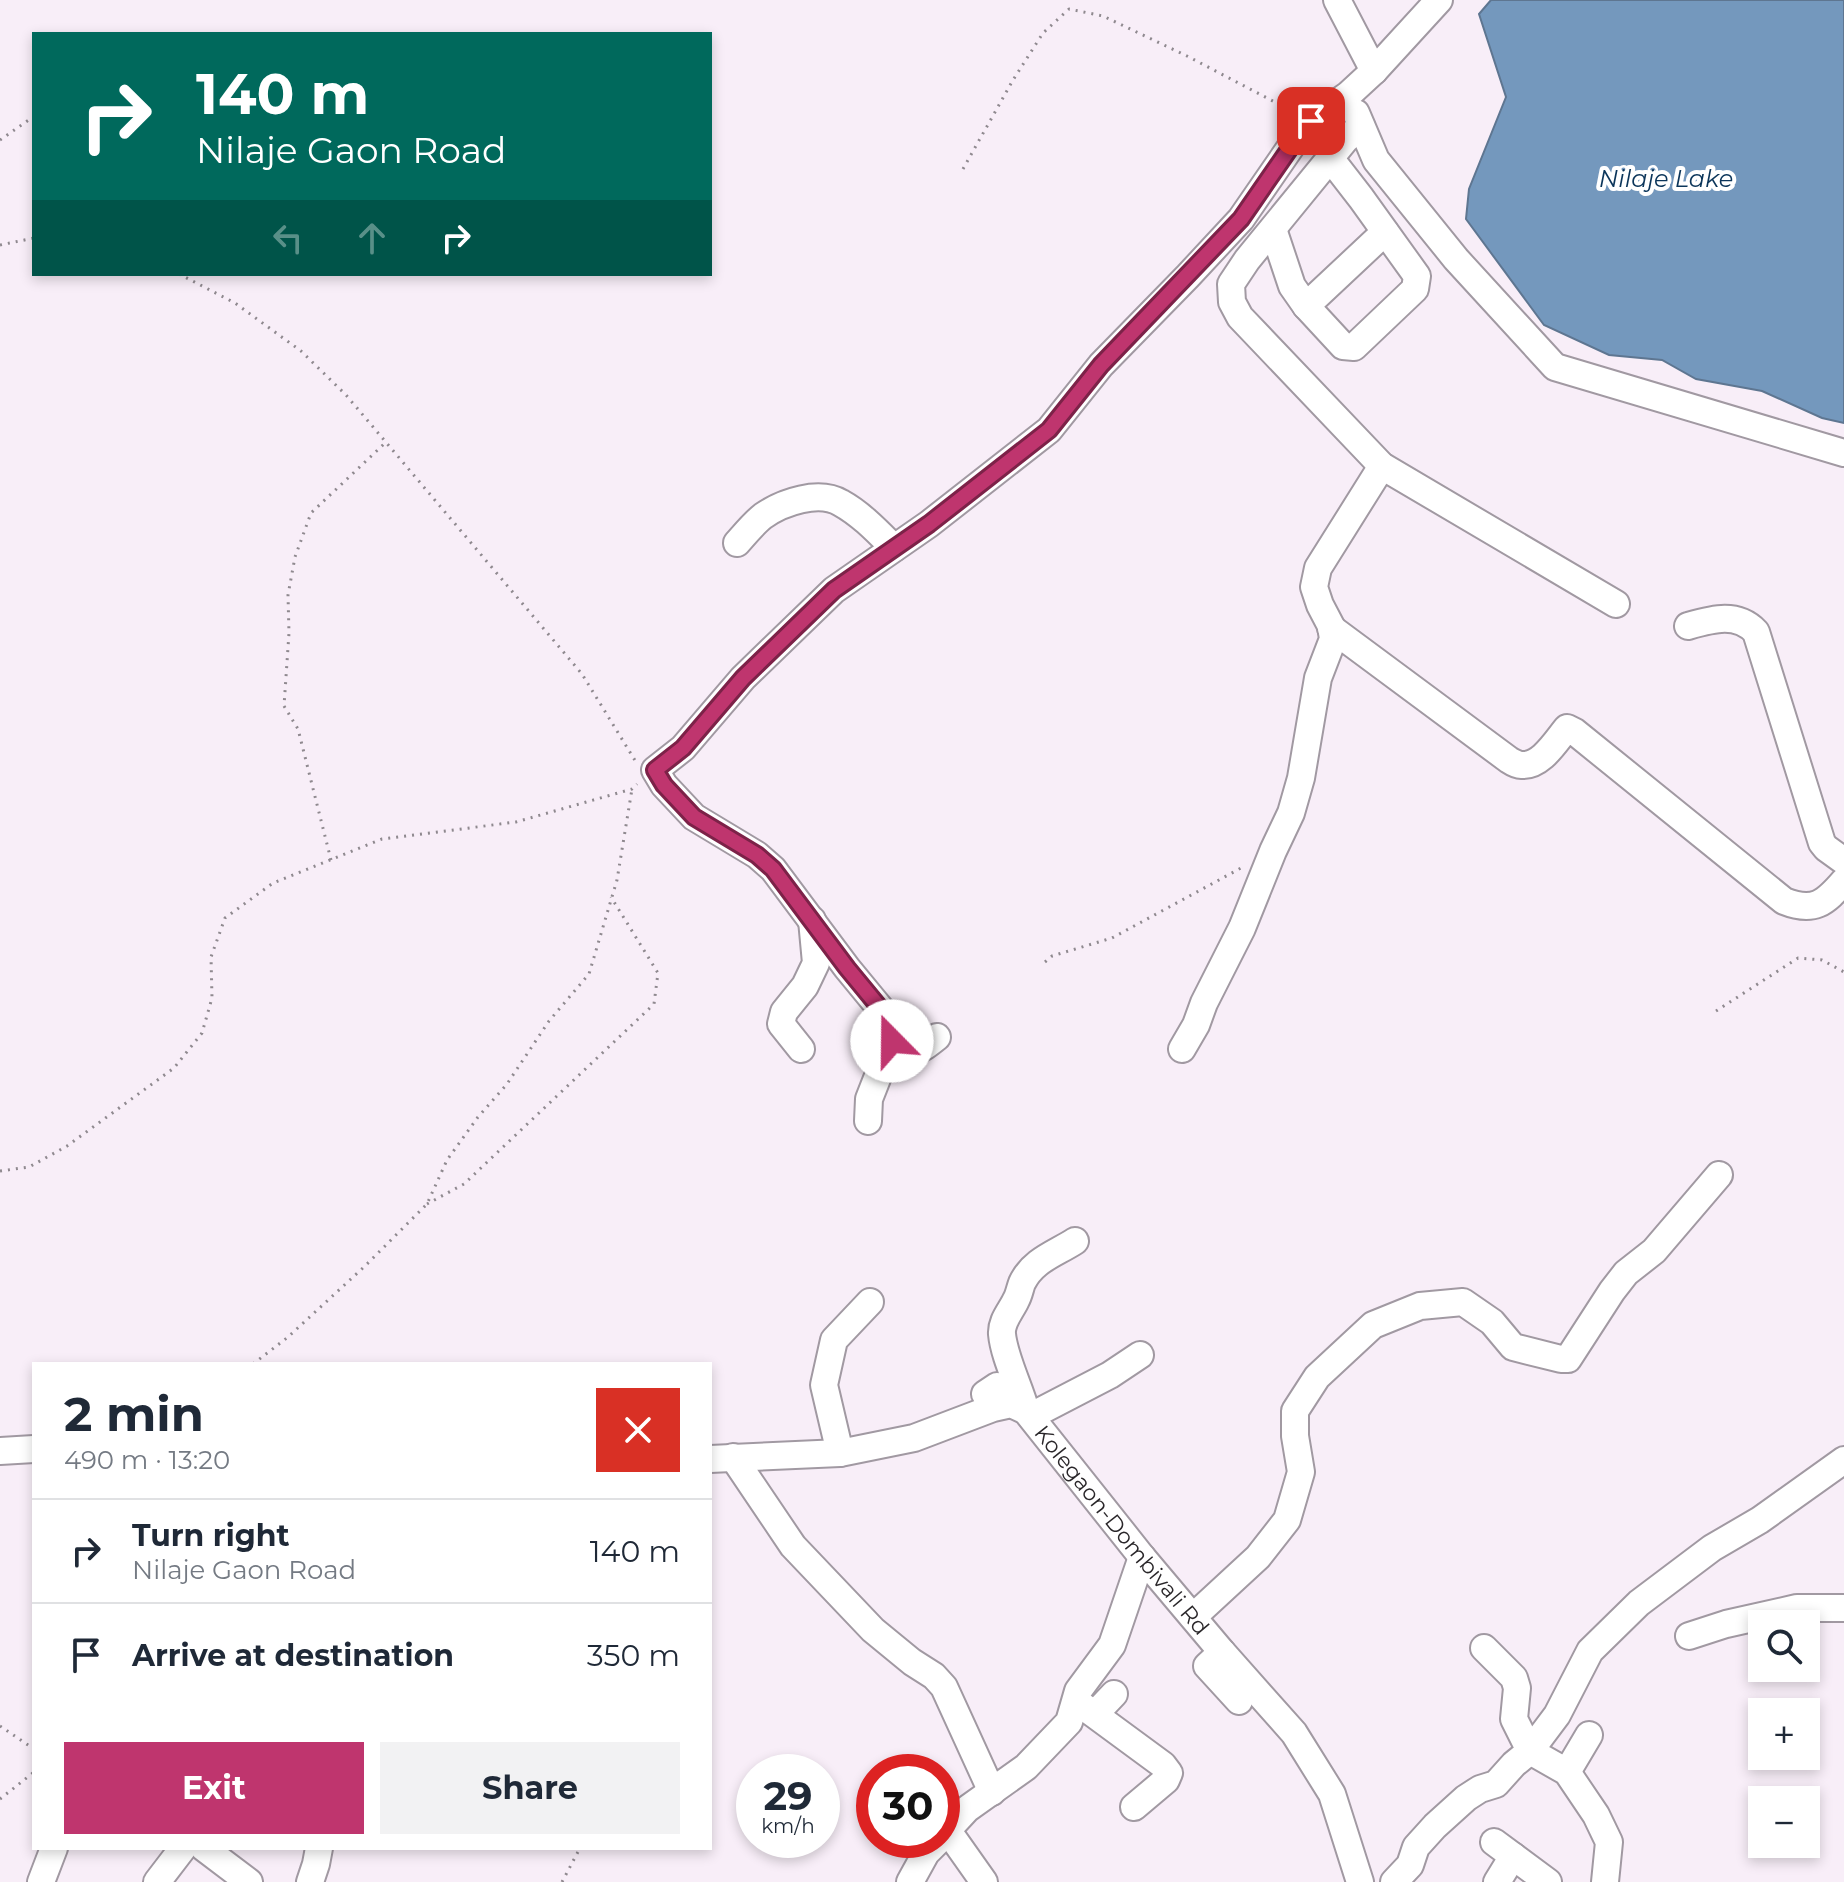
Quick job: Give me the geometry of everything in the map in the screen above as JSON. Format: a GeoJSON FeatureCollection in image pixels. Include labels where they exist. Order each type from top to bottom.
{"type":"FeatureCollection","features":[{"type":"Feature","properties":{"kind":"street"},"geometry":{"type":"LineString","coordinates":[[1337,0],[1374,71]]}},
{"type":"Feature","properties":{"kind":"street"},"geometry":{"type":"LineString","coordinates":[[868,1121],[869,1099],[892,1051],[889,1019],[773,869],[757,855],[694,817],[646,767],[683,748],[743,678],[834,590],[954,504],[1049,430],[1101,365],[1236,224],[1311,121],[1348,95],[1374,71],[1439,0]]}},
{"type":"Feature","properties":{"kind":"street"},"geometry":{"type":"LineString","coordinates":[[1348,95],[1376,160],[1456,259],[1555,367],[1844,453]]}},
{"type":"Feature","properties":{"kind":"street"},"geometry":{"type":"LineString","coordinates":[[1361,126],[1330,158],[1231,284],[1232,302],[1240,317],[1382,466],[1616,604]]}},
{"type":"Feature","properties":{"kind":"street"},"geometry":{"type":"LineString","coordinates":[[1236,224],[1265,238],[1306,306],[1343,346],[1354,347],[1415,289],[1417,276],[1330,158]]}},
{"type":"Feature","properties":{"kind":"street"},"geometry":{"type":"LineString","coordinates":[[1306,306],[1385,232]]}},
{"type":"Feature","properties":{"kind":"street"},"geometry":{"type":"LineString","coordinates":[[1182,1049],[1242,928],[1291,813],[1301,778],[1318,678],[1333,639],[1314,587],[1318,568],[1382,466]]}},
{"type":"Feature","properties":{"kind":"street"},"geometry":{"type":"LineString","coordinates":[[737,543],[762,517],[786,503],[826,497],[840,502],[894,548]]}},
{"type":"Feature","properties":{"kind":"street"},"geometry":{"type":"LineString","coordinates":[[1688,626],[1734,618],[1748,623],[1756,632],[1822,843],[1844,861]]}},
{"type":"Feature","properties":{"kind":"street"},"geometry":{"type":"LineString","coordinates":[[1331,628],[1520,766],[1533,763],[1546,753],[1567,728],[1575,732],[1784,901],[1796,906],[1812,906],[1827,901],[1844,881]]}},
{"type":"Feature","properties":{"kind":"street"},"geometry":{"type":"LineString","coordinates":[[801,1049],[781,1024],[784,1012],[805,986],[816,963],[812,920]]}},
{"type":"Feature","properties":{"kind":"street"},"geometry":{"type":"LineString","coordinates":[[892,1041],[907,1051],[918,1051],[937,1037]]}},
{"type":"Feature","properties":{"kind":"street"},"geometry":{"type":"LineString","coordinates":[[1193,1617],[1258,1557],[1287,1520],[1301,1472],[1295,1436],[1295,1411],[1317,1377],[1373,1325],[1420,1306],[1463,1302],[1492,1322],[1513,1347],[1568,1359],[1626,1273],[1654,1251],[1719,1175]]}},
{"type":"Feature","properties":{"kind":"street"},"geometry":{"type":"LineString","coordinates":[[1023,1410],[1021,1390],[1002,1333],[1003,1325],[1032,1267],[1075,1241]]}},
{"type":"Feature","properties":{"kind":"street"},"geometry":{"type":"LineString","coordinates":[[840,1453],[824,1385],[834,1340],[870,1302]]}},
{"type":"Feature","properties":{"kind":"street"},"geometry":{"type":"LineString","coordinates":[[722,1458],[840,1453],[914,1438],[993,1408],[1023,1410],[1110,1375],[1140,1355]]}},
{"type":"Feature","properties":{"kind":"street"},"geometry":{"type":"LineString","coordinates":[[985,1394],[997,1386],[1002,1387],[1023,1410]]}},
{"type":"Feature","properties":{"kind":"street","name":"Kolegaon-Dombivali Rd"},"geometry":{"type":"LineString","coordinates":[[1023,1410],[1193,1617],[1208,1656],[1294,1733],[1332,1794],[1360,1882]]}},
{"type":"Feature","properties":{"kind":"street"},"geometry":{"type":"LineString","coordinates":[[0,1451],[32,1449]]}},
{"type":"Feature","properties":{"kind":"street"},"geometry":{"type":"LineString","coordinates":[[722,1458],[793,1546],[873,1630],[944,1687],[992,1792]]}},
{"type":"Feature","properties":{"kind":"street"},"geometry":{"type":"LineString","coordinates":[[1400,1880],[1410,1865],[1416,1847],[1435,1826],[1466,1798],[1496,1784],[1530,1751],[1557,1715],[1590,1651],[1639,1603],[1712,1548],[1760,1520],[1844,1460]]}},
{"type":"Feature","properties":{"kind":"street"},"geometry":{"type":"LineString","coordinates":[[1107,1746],[1081,1710],[1078,1691],[1112,1645],[1142,1557]]}},
{"type":"Feature","properties":{"kind":"street"},"geometry":{"type":"LineString","coordinates":[[1689,1636],[1797,1608],[1844,1608]]}},
{"type":"Feature","properties":{"kind":"street"},"geometry":{"type":"LineString","coordinates":[[1484,1648],[1514,1678],[1517,1688],[1514,1719],[1530,1751],[1567,1772],[1596,1815],[1609,1842],[1605,1882]]}},
{"type":"Feature","properties":{"kind":"street"},"geometry":{"type":"LineString","coordinates":[[1208,1656],[1239,1701]]}},
{"type":"Feature","properties":{"kind":"street"},"geometry":{"type":"LineString","coordinates":[[960,1817],[1026,1767],[1081,1710],[1114,1694]]}},
{"type":"Feature","properties":{"kind":"street"},"geometry":{"type":"LineString","coordinates":[[1081,1710],[1163,1765],[1169,1773],[1166,1780],[1134,1807]]}},
{"type":"Feature","properties":{"kind":"street"},"geometry":{"type":"LineString","coordinates":[[1567,1772],[1589,1735]]}},
{"type":"Feature","properties":{"kind":"street"},"geometry":{"type":"LineString","coordinates":[[1497,1882],[1503,1849],[1548,1882]]}},
{"type":"Feature","properties":{"kind":"street"},"geometry":{"type":"LineString","coordinates":[[41,1882],[53,1850]]}},
{"type":"Feature","properties":{"kind":"street"},"geometry":{"type":"LineString","coordinates":[[157,1882],[181,1850]]}},
{"type":"Feature","properties":{"kind":"street"},"geometry":{"type":"LineString","coordinates":[[207,1850],[249,1882]]}},
{"type":"Feature","properties":{"kind":"street"},"geometry":{"type":"LineString","coordinates":[[310,1882],[318,1850]]}},
{"type":"Feature","properties":{"kind":"street"},"geometry":{"type":"LineString","coordinates":[[960,1856],[980,1880]]}},
{"type":"Feature","properties":{"kind":"street"},"geometry":{"type":"LineString","coordinates":[[910,1882],[923,1858]]}},
{"type":"Feature","properties":{"kind":"path"},"geometry":{"type":"LineString","coordinates":[[963,169],[1043,33],[1069,9],[1103,16],[1311,121]]}},
{"type":"Feature","properties":{"kind":"path"},"geometry":{"type":"LineString","coordinates":[[0,140],[32,118]]}},
{"type":"Feature","properties":{"kind":"path"},"geometry":{"type":"LineString","coordinates":[[0,245],[32,238]]}},
{"type":"Feature","properties":{"kind":"path"},"geometry":{"type":"LineString","coordinates":[[183,276],[235,303],[301,351],[346,395],[582,674],[646,767]]}},
{"type":"Feature","properties":{"kind":"path"},"geometry":{"type":"LineString","coordinates":[[331,860],[298,729],[284,706],[288,595],[295,557],[311,513],[387,442]]}},
{"type":"Feature","properties":{"kind":"path"},"geometry":{"type":"LineString","coordinates":[[0,1171],[29,1167],[67,1146],[174,1068],[202,1033],[212,998],[211,957],[225,918],[273,883],[382,839],[516,822],[632,789],[623,849],[589,974],[549,1021],[507,1084],[447,1160],[427,1204]]}},
{"type":"Feature","properties":{"kind":"path"},"geometry":{"type":"LineString","coordinates":[[1045,962],[1052,956],[1112,938],[1273,851]]}},
{"type":"Feature","properties":{"kind":"path"},"geometry":{"type":"LineString","coordinates":[[256,1362],[288,1337],[427,1204],[464,1184],[654,1004],[658,973],[611,897]]}},
{"type":"Feature","properties":{"kind":"path"},"geometry":{"type":"LineString","coordinates":[[1716,1011],[1798,958],[1822,960],[1844,972]]}},
{"type":"Feature","properties":{"kind":"path"},"geometry":{"type":"LineString","coordinates":[[0,1726],[32,1748]]}},
{"type":"Feature","properties":{"kind":"path"},"geometry":{"type":"LineString","coordinates":[[0,1799],[32,1774]]}},
{"type":"Feature","properties":{"kind":"path"},"geometry":{"type":"LineString","coordinates":[[562,1882],[579,1850]]}},
{"type":"Feature","properties":{"kind":"water","name":"Nilaje Lake"},"geometry":{"type":"Polygon","coordinates":[[[1491,0],[1844,0],[1844,423],[1822,418],[1762,391],[1696,379],[1662,360],[1609,355],[1544,325],[1466,219],[1469,189],[1506,97],[1479,14],[1491,0]]]}},
{"type":"Feature","properties":{"kind":"route"},"geometry":{"type":"LineString","coordinates":[[892,1041],[889,1019],[773,869],[757,855],[694,817],[664,785],[655,770],[683,748],[743,678],[834,590],[929,524],[1049,430],[1101,365],[1241,219],[1311,121]]}}]}
